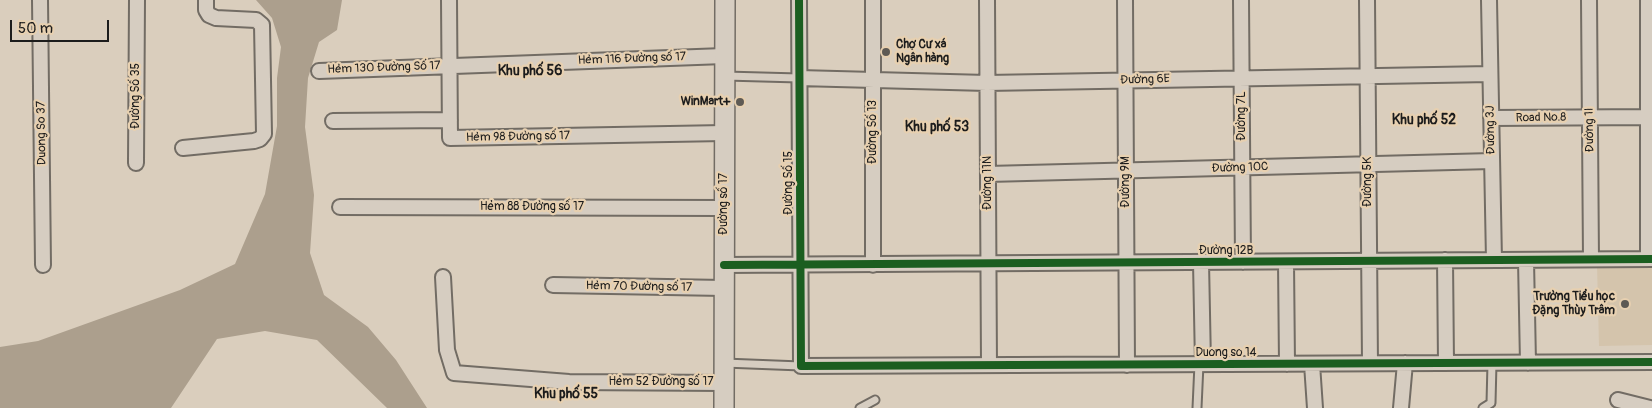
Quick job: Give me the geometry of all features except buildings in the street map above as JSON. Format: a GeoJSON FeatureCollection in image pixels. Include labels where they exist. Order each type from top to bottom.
{"type":"FeatureCollection","features":[{"type":"Feature","properties":{"kind":"street","name":"Duong So 37"},"geometry":{"type":"LineString","coordinates":[[40,0],[43,265]]}},
{"type":"Feature","properties":{"kind":"street","name":"Đường Số 35"},"geometry":{"type":"LineString","coordinates":[[136,0],[136,163]]}},
{"type":"Feature","properties":{"kind":"street"},"geometry":{"type":"LineString","coordinates":[[183,148],[260,140],[264,134],[262,25],[256,20],[209,16],[206,10],[206,0]]}},
{"type":"Feature","properties":{"kind":"street","name":"Hẻm 98 Đường số 17"},"geometry":{"type":"LineString","coordinates":[[449,0],[450,138],[724,133]]}},
{"type":"Feature","properties":{"kind":"street","name":"Đường số 17"},"geometry":{"type":"LineString","coordinates":[[724,408],[725,0]]}},
{"type":"Feature","properties":{"kind":"street","name":"Đường Số 15"},"geometry":{"type":"LineString","coordinates":[[799,0],[801,366]]}},
{"type":"Feature","properties":{"kind":"street","name":"Đường Số 13"},"geometry":{"type":"LineString","coordinates":[[873,265],[874,0]]}},
{"type":"Feature","properties":{"kind":"street","name":"Đường 11N"},"geometry":{"type":"LineString","coordinates":[[987,0],[990,365]]}},
{"type":"Feature","properties":{"kind":"street","name":"Đường 9M"},"geometry":{"type":"LineString","coordinates":[[1125,0],[1127,365]]}},
{"type":"Feature","properties":{"kind":"street","name":"Đường 7L"},"geometry":{"type":"LineString","coordinates":[[1241,0],[1243,262]]}},
{"type":"Feature","properties":{"kind":"street","name":"Đường 5K"},"geometry":{"type":"LineString","coordinates":[[1367,0],[1370,363]]}},
{"type":"Feature","properties":{"kind":"street","name":"Đường 3J"},"geometry":{"type":"LineString","coordinates":[[1489,0],[1494,260]]}},
{"type":"Feature","properties":{"kind":"street","name":"Đường 1I"},"geometry":{"type":"LineString","coordinates":[[1589,0],[1591,259]]}},
{"type":"Feature","properties":{"kind":"street"},"geometry":{"type":"LineString","coordinates":[[1648,0],[1650,259]]}},
{"type":"Feature","properties":{"kind":"street","name":"Hẻm 116 Đường số 17"},"geometry":{"type":"LineString","coordinates":[[450,66],[724,56]]}},
{"type":"Feature","properties":{"kind":"street","name":"Hẻm 130 Đường Số 17"},"geometry":{"type":"LineString","coordinates":[[319,71],[450,66]]}},
{"type":"Feature","properties":{"kind":"street","name":"Đường 6E"},"geometry":{"type":"LineString","coordinates":[[800,78],[987,83],[1490,74]]}},
{"type":"Feature","properties":{"kind":"street","name":"Road No.8"},"geometry":{"type":"LineString","coordinates":[[1491,118],[1650,117]]}},
{"type":"Feature","properties":{"kind":"street"},"geometry":{"type":"LineString","coordinates":[[333,121],[450,120]]}},
{"type":"Feature","properties":{"kind":"street","name":"Đường 10C"},"geometry":{"type":"LineString","coordinates":[[988,174],[1492,161]]}},
{"type":"Feature","properties":{"kind":"street","name":"Hẻm 88 Đường số 17"},"geometry":{"type":"LineString","coordinates":[[340,207],[724,208]]}},
{"type":"Feature","properties":{"kind":"street","name":"Đường 12B"},"geometry":{"type":"LineString","coordinates":[[724,265],[1650,259]]}},
{"type":"Feature","properties":{"kind":"street"},"geometry":{"type":"LineString","coordinates":[[1445,260],[1446,363]]}},
{"type":"Feature","properties":{"kind":"street"},"geometry":{"type":"LineString","coordinates":[[1526,260],[1528,362]]}},
{"type":"Feature","properties":{"kind":"street"},"geometry":{"type":"LineString","coordinates":[[1201,262],[1201,364]]}},
{"type":"Feature","properties":{"kind":"street"},"geometry":{"type":"LineString","coordinates":[[1286,262],[1287,364]]}},
{"type":"Feature","properties":{"kind":"street","name":"Hẻm 52 Đường số 17"},"geometry":{"type":"LineString","coordinates":[[443,277],[447,350],[454,372],[569,382],[724,382]]}},
{"type":"Feature","properties":{"kind":"street","name":"Hẻm 70 Đường số 17"},"geometry":{"type":"LineString","coordinates":[[553,285],[724,288]]}},
{"type":"Feature","properties":{"kind":"street","name":"Duong so 14"},"geometry":{"type":"LineString","coordinates":[[801,366],[1652,362]]}},
{"type":"Feature","properties":{"kind":"street"},"geometry":{"type":"LineString","coordinates":[[1400,408],[1405,363]]}},
{"type":"Feature","properties":{"kind":"street"},"geometry":{"type":"LineString","coordinates":[[1312,364],[1315,408]]}},
{"type":"Feature","properties":{"kind":"street"},"geometry":{"type":"LineString","coordinates":[[1618,400],[1650,408]]}},
{"type":"Feature","properties":{"kind":"lane"},"geometry":{"type":"LineString","coordinates":[[724,76],[800,78]]}},
{"type":"Feature","properties":{"kind":"lane","name":"Duong so 14"},"geometry":{"type":"LineString","coordinates":[[724,362],[801,366]]}},
{"type":"Feature","properties":{"kind":"lane"},"geometry":{"type":"LineString","coordinates":[[1483,408],[1491,403],[1492,363]]}},
{"type":"Feature","properties":{"kind":"lane"},"geometry":{"type":"LineString","coordinates":[[1196,408],[1201,364]]}},
{"type":"Feature","properties":{"kind":"lane"},"geometry":{"type":"LineString","coordinates":[[860,408],[875,400]]}},
{"type":"Feature","properties":{"kind":"shaded area"},"geometry":{"type":"Polygon","coordinates":[[[256,0],[342,0],[337,30],[319,42],[308,78],[305,127],[314,195],[310,253],[324,295],[368,327],[396,360],[427,408],[387,408],[317,340],[265,331],[217,339],[171,408],[0,408],[0,347],[38,341],[180,290],[235,264],[265,194],[277,126],[277,78],[281,47],[272,18],[256,0]]]}},
{"type":"Feature","properties":{"kind":"shaded area","name":"Trường Tiểu học Đặng Thùy Trâm"},"geometry":{"type":"Polygon","coordinates":[[[1652,263],[1652,345],[1599,346],[1597,264],[1652,263]]]}},
{"type":"Feature","properties":{"kind":"cycle path"},"geometry":{"type":"LineString","coordinates":[[799,0],[801,366],[1652,362]]}},
{"type":"Feature","properties":{"kind":"cycle path"},"geometry":{"type":"LineString","coordinates":[[724,265],[1652,259]]}},
{"type":"Feature","properties":{"kind":"place","name":"Chợ Cư xá Ngân hàng"},"geometry":{"type":"Point","coordinates":[886,52]}},
{"type":"Feature","properties":{"kind":"place","name":"WinMart+"},"geometry":{"type":"Point","coordinates":[740,102]}},
{"type":"Feature","properties":{"kind":"place","name":"Trường Tiểu học Đặng Thùy Trâm"},"geometry":{"type":"Point","coordinates":[1625,304]}},
{"type":"Feature","properties":{"kind":"district","name":"Khu phố 56"},"geometry":{"type":"Point","coordinates":[530,71]}},
{"type":"Feature","properties":{"kind":"district","name":"Khu phố 52"},"geometry":{"type":"Point","coordinates":[1424,120]}},
{"type":"Feature","properties":{"kind":"district","name":"Khu phố 53"},"geometry":{"type":"Point","coordinates":[937,127]}},
{"type":"Feature","properties":{"kind":"district","name":"Khu phố 55"},"geometry":{"type":"Point","coordinates":[566,394]}}]}
